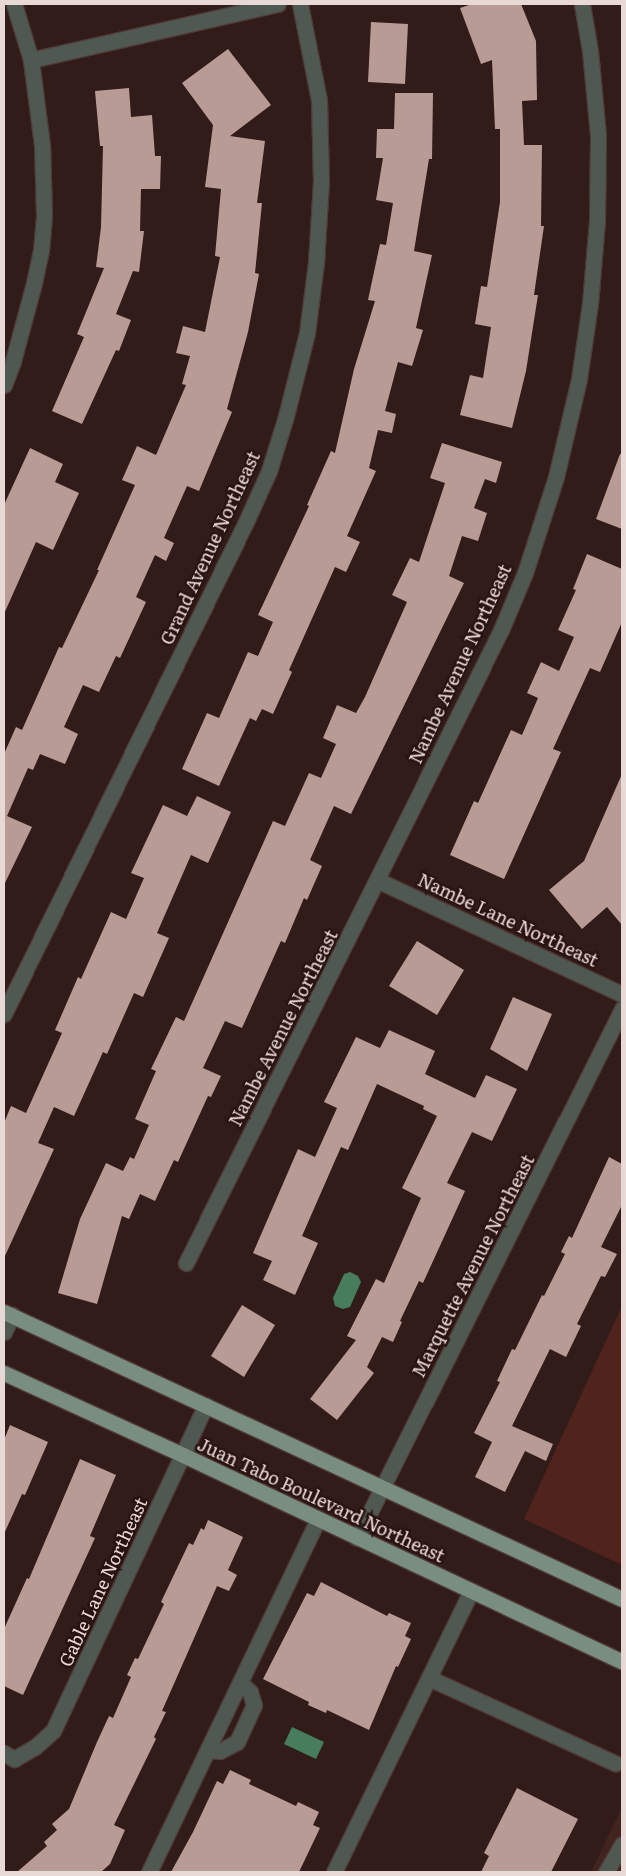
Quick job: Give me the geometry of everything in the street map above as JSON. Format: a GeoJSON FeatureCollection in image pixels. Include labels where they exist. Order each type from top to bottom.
{"type":"FeatureCollection","features":[{"type":"Feature","properties":{"kind":"main road","name":"Juan Tabo Boulevard Northeast"},"geometry":{"type":"LineString","coordinates":[[8,1313],[622,1599]]}},
{"type":"Feature","properties":{"kind":"main road","name":"Juan Tabo Boulevard Northeast"},"geometry":{"type":"LineString","coordinates":[[4,1373],[183,1455],[622,1662]]}},
{"type":"Feature","properties":{"kind":"street"},"geometry":{"type":"LineString","coordinates":[[4,385],[13,361],[34,284],[43,224],[42,145],[31,60],[14,4]]}},
{"type":"Feature","properties":{"kind":"street"},"geometry":{"type":"LineString","coordinates":[[31,60],[278,4]]}},
{"type":"Feature","properties":{"kind":"street","name":"Grand Avenue Northeast"},"geometry":{"type":"LineString","coordinates":[[4,1014],[245,524],[268,471],[286,416],[307,333],[316,263],[321,181],[319,100],[300,4]]}},
{"type":"Feature","properties":{"kind":"street","name":"Nambe Avenue Northeast"},"geometry":{"type":"LineString","coordinates":[[186,1263],[501,630],[525,573],[556,477],[579,379],[590,304],[597,221],[598,135],[590,51],[582,4]]}},
{"type":"Feature","properties":{"kind":"street","name":"Nambe Lane Northeast"},"geometry":{"type":"LineString","coordinates":[[378,880],[622,994]]}},
{"type":"Feature","properties":{"kind":"street","name":"Marquette Avenue Northeast"},"geometry":{"type":"LineString","coordinates":[[358,1538],[622,1010]]}},
{"type":"Feature","properties":{"kind":"street"},"geometry":{"type":"LineString","coordinates":[[4,1332],[8,1313]]}},
{"type":"Feature","properties":{"kind":"street","name":"Gable Lane Northeast"},"geometry":{"type":"LineString","coordinates":[[9,1756],[35,1747],[54,1731],[206,1406]]}},
{"type":"Feature","properties":{"kind":"street"},"geometry":{"type":"LineString","coordinates":[[149,1872],[318,1519]]}},
{"type":"Feature","properties":{"kind":"street"},"geometry":{"type":"LineString","coordinates":[[334,1872],[472,1591]]}},
{"type":"Feature","properties":{"kind":"street"},"geometry":{"type":"LineString","coordinates":[[429,1678],[615,1763]]}},
{"type":"Feature","properties":{"kind":"street"},"geometry":{"type":"LineString","coordinates":[[208,1750],[220,1751],[237,1742],[254,1705],[250,1692],[240,1682]]}},
{"type":"Feature","properties":{"kind":"street"},"geometry":{"type":"LineString","coordinates":[[606,1872],[622,1844]]}},
{"type":"Feature","properties":{"kind":"shaded area"},"geometry":{"type":"Polygon","coordinates":[[[350,1272],[358,1276],[361,1282],[350,1307],[343,1309],[335,1306],[333,1298],[344,1274],[350,1272]]]}},
{"type":"Feature","properties":{"kind":"shaded area"},"geometry":{"type":"Polygon","coordinates":[[[622,1306],[622,1565],[524,1519],[622,1306]]]}},
{"type":"Feature","properties":{"kind":"shaded area"},"geometry":{"type":"Polygon","coordinates":[[[292,1727],[324,1742],[316,1759],[284,1744],[292,1727]]]}},
{"type":"Feature","properties":{"kind":"shaded area"},"geometry":{"type":"Polygon","coordinates":[[[622,1807],[622,1872],[591,1872],[622,1807]]]}},
{"type":"Feature","properties":{"kind":"building"},"geometry":{"type":"Polygon","coordinates":[[[472,4],[521,4],[536,41],[537,100],[522,101],[524,145],[542,145],[541,226],[544,226],[534,295],[538,295],[526,371],[512,428],[460,415],[470,375],[483,378],[491,327],[475,324],[481,286],[487,287],[500,202],[500,129],[495,129],[492,60],[481,64],[460,8],[472,4]]]}},
{"type":"Feature","properties":{"kind":"building"},"geometry":{"type":"Polygon","coordinates":[[[371,22],[408,24],[405,84],[368,82],[371,22]]]}},
{"type":"Feature","properties":{"kind":"building"},"geometry":{"type":"Polygon","coordinates":[[[228,49],[271,105],[230,136],[265,141],[257,203],[262,203],[255,273],[259,274],[248,332],[227,409],[232,412],[199,491],[187,486],[164,538],[174,543],[166,561],[155,555],[136,597],[146,602],[120,658],[116,656],[99,692],[83,685],[64,727],[78,734],[65,764],[40,754],[33,770],[28,768],[7,816],[32,827],[4,885],[4,754],[16,727],[22,730],[59,647],[62,648],[99,570],[97,570],[135,485],[122,480],[137,446],[156,455],[186,385],[182,384],[190,356],[176,353],[183,326],[205,332],[220,257],[215,256],[221,189],[205,187],[213,125],[182,83],[228,49]]]}},
{"type":"Feature","properties":{"kind":"building"},"geometry":{"type":"Polygon","coordinates":[[[129,88],[131,117],[152,115],[155,156],[161,156],[160,189],[141,189],[140,231],[144,231],[139,272],[133,271],[116,314],[131,320],[119,351],[116,350],[82,424],[52,411],[84,337],[77,334],[104,268],[96,267],[101,227],[103,146],[100,146],[95,91],[129,88]]]}},
{"type":"Feature","properties":{"kind":"building"},"geometry":{"type":"Polygon","coordinates":[[[395,93],[433,93],[432,159],[429,159],[414,251],[432,255],[416,328],[423,330],[412,366],[398,362],[385,411],[396,414],[392,433],[378,430],[369,468],[376,471],[347,536],[360,542],[346,572],[335,567],[289,670],[292,672],[273,714],[262,709],[256,721],[250,718],[219,786],[182,769],[207,713],[219,718],[248,652],[258,656],[273,622],[258,615],[309,506],[307,505],[331,451],[335,453],[354,369],[375,301],[368,300],[380,244],[386,245],[393,203],[376,200],[383,158],[376,158],[377,129],[394,129],[395,93]]]}},
{"type":"Feature","properties":{"kind":"building"},"geometry":{"type":"Polygon","coordinates":[[[442,443],[502,462],[496,483],[485,479],[474,508],[487,513],[478,541],[462,536],[449,576],[464,583],[351,814],[334,806],[310,860],[322,866],[307,900],[304,898],[285,943],[281,941],[242,1028],[225,1021],[203,1068],[221,1076],[211,1097],[208,1096],[178,1162],[174,1160],[155,1201],[140,1194],[129,1219],[122,1216],[97,1304],[58,1293],[80,1219],[106,1163],[123,1171],[130,1157],[134,1159],[149,1125],[135,1119],[156,1071],[151,1069],[176,1017],[184,1021],[273,821],[285,826],[309,773],[321,778],[336,744],[323,738],[337,705],[356,713],[365,697],[407,602],[392,595],[410,558],[419,562],[445,483],[430,478],[442,443]]]}},
{"type":"Feature","properties":{"kind":"building"},"geometry":{"type":"Polygon","coordinates":[[[30,448],[63,464],[55,482],[79,493],[53,550],[36,542],[4,614],[4,505],[30,448]]]}},
{"type":"Feature","properties":{"kind":"building"},"geometry":{"type":"Polygon","coordinates":[[[620,454],[622,454],[622,529],[596,519],[620,454]]]}},
{"type":"Feature","properties":{"kind":"building"},"geometry":{"type":"Polygon","coordinates":[[[587,554],[622,569],[622,622],[600,672],[590,668],[553,749],[561,752],[504,879],[450,855],[474,801],[478,803],[511,730],[522,735],[538,698],[527,693],[541,662],[559,671],[574,637],[558,630],[576,590],[573,589],[587,554]]]}},
{"type":"Feature","properties":{"kind":"building"},"geometry":{"type":"Polygon","coordinates":[[[622,774],[622,925],[607,907],[582,929],[549,890],[584,861],[622,774]]]}},
{"type":"Feature","properties":{"kind":"building"},"geometry":{"type":"Polygon","coordinates":[[[197,796],[231,812],[208,863],[191,855],[157,933],[169,938],[143,997],[134,993],[107,1054],[103,1052],[74,1116],[54,1107],[38,1143],[54,1149],[4,1258],[4,1123],[11,1106],[26,1113],[62,1033],[55,1030],[78,977],[81,979],[111,912],[126,919],[144,878],[131,873],[163,805],[187,816],[197,796]]]}},
{"type":"Feature","properties":{"kind":"building"},"geometry":{"type":"Polygon","coordinates":[[[417,941],[464,970],[437,1015],[389,986],[417,941]]]}},
{"type":"Feature","properties":{"kind":"building"},"geometry":{"type":"Polygon","coordinates":[[[513,997],[552,1014],[527,1071],[490,1049],[513,997]]]}},
{"type":"Feature","properties":{"kind":"building"},"geometry":{"type":"Polygon","coordinates":[[[389,1030],[435,1051],[425,1074],[475,1098],[486,1075],[517,1089],[492,1141],[472,1132],[447,1183],[465,1191],[423,1283],[419,1281],[400,1321],[402,1322],[393,1342],[382,1337],[367,1367],[374,1373],[337,1420],[310,1399],[356,1340],[347,1336],[376,1279],[384,1283],[421,1198],[402,1188],[437,1116],[423,1109],[424,1106],[377,1084],[348,1150],[341,1147],[302,1236],[318,1243],[295,1295],[263,1280],[272,1261],[253,1253],[298,1149],[315,1157],[337,1108],[324,1102],[356,1037],[380,1048],[389,1030]]]}},
{"type":"Feature","properties":{"kind":"building"},"geometry":{"type":"Polygon","coordinates":[[[609,1157],[622,1164],[622,1205],[601,1247],[617,1254],[605,1277],[601,1276],[577,1324],[581,1326],[566,1357],[550,1349],[512,1426],[553,1444],[546,1461],[525,1451],[505,1492],[475,1477],[492,1442],[474,1433],[500,1382],[497,1381],[512,1349],[515,1350],[565,1254],[561,1252],[569,1236],[572,1238],[609,1157]]]}},
{"type":"Feature","properties":{"kind":"building"},"geometry":{"type":"Polygon","coordinates":[[[242,1305],[275,1325],[244,1377],[211,1356],[242,1305]]]}},
{"type":"Feature","properties":{"kind":"building"},"geometry":{"type":"Polygon","coordinates":[[[10,1425],[48,1442],[25,1495],[22,1494],[4,1534],[4,1440],[10,1425]]]}},
{"type":"Feature","properties":{"kind":"building"},"geometry":{"type":"Polygon","coordinates":[[[80,1459],[116,1475],[90,1536],[95,1538],[23,1695],[4,1686],[4,1629],[27,1578],[29,1579],[80,1459]]]}},
{"type":"Feature","properties":{"kind":"building"},"geometry":{"type":"Polygon","coordinates":[[[208,1520],[243,1537],[228,1570],[237,1575],[229,1591],[217,1586],[162,1711],[166,1712],[154,1737],[156,1739],[114,1825],[125,1830],[110,1864],[101,1872],[17,1872],[47,1846],[44,1842],[57,1830],[52,1824],[69,1809],[109,1716],[113,1718],[131,1677],[127,1675],[135,1658],[138,1659],[164,1604],[161,1602],[189,1543],[193,1545],[201,1528],[204,1530],[208,1520]]]}},
{"type":"Feature","properties":{"kind":"building"},"geometry":{"type":"Polygon","coordinates":[[[321,1582],[387,1616],[389,1613],[411,1623],[405,1636],[411,1639],[398,1667],[396,1666],[369,1730],[327,1710],[326,1713],[308,1705],[309,1702],[263,1679],[307,1593],[314,1596],[321,1582]]]}},
{"type":"Feature","properties":{"kind":"building"},"geometry":{"type":"Polygon","coordinates":[[[230,1770],[251,1780],[249,1784],[296,1806],[298,1802],[319,1812],[313,1825],[320,1828],[299,1872],[171,1872],[193,1832],[217,1781],[223,1784],[230,1770]]]}},
{"type":"Feature","properties":{"kind":"building"},"geometry":{"type":"Polygon","coordinates":[[[517,1788],[578,1819],[551,1872],[481,1872],[489,1856],[484,1853],[517,1788]]]}}]}
